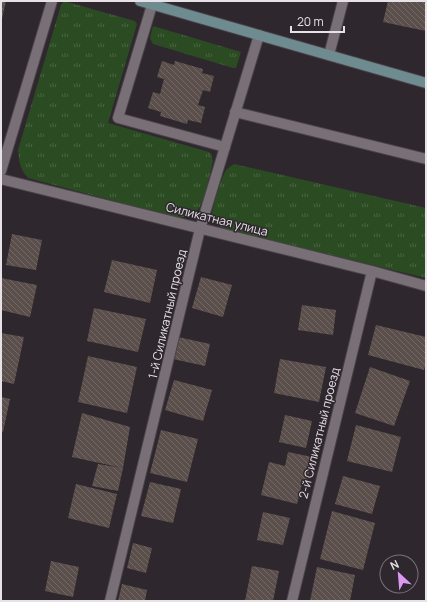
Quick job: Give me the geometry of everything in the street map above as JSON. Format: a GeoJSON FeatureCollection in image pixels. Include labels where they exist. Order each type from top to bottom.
{"type":"FeatureCollection","features":[{"type":"Feature","properties":{"kind":"main road"},"geometry":{"type":"LineString","coordinates":[[140,1],[426,83]]}},
{"type":"Feature","properties":{"kind":"street"},"geometry":{"type":"LineString","coordinates":[[1,172],[52,1]]}},
{"type":"Feature","properties":{"kind":"street"},"geometry":{"type":"LineString","coordinates":[[329,55],[343,1]]}},
{"type":"Feature","properties":{"kind":"street"},"geometry":{"type":"LineString","coordinates":[[152,5],[118,118],[224,147]]}},
{"type":"Feature","properties":{"kind":"street","name":"1-й Силикатный проезд"},"geometry":{"type":"LineString","coordinates":[[110,601],[200,228],[259,35]]}},
{"type":"Feature","properties":{"kind":"street"},"geometry":{"type":"LineString","coordinates":[[236,112],[426,159]]}},
{"type":"Feature","properties":{"kind":"street","name":"Силикатная улица"},"geometry":{"type":"LineString","coordinates":[[1,179],[372,271],[426,286]]}},
{"type":"Feature","properties":{"kind":"street","name":"2-й Силикатный проезд"},"geometry":{"type":"LineString","coordinates":[[292,601],[372,271]]}},
{"type":"Feature","properties":{"kind":"green space"},"geometry":{"type":"Polygon","coordinates":[[[63,2],[135,21],[137,24],[108,123],[209,152],[211,154],[213,161],[205,196],[199,208],[192,215],[178,218],[28,178],[23,172],[19,162],[18,150],[63,2]]]}},
{"type":"Feature","properties":{"kind":"green space"},"geometry":{"type":"Polygon","coordinates":[[[153,26],[241,52],[236,68],[153,44],[150,38],[153,26]]]}},
{"type":"Feature","properties":{"kind":"green space"},"geometry":{"type":"Polygon","coordinates":[[[234,164],[426,208],[426,278],[222,228],[214,220],[212,211],[224,173],[234,164]]]}},
{"type":"Feature","properties":{"kind":"building"},"geometry":{"type":"Polygon","coordinates":[[[1,1],[6,1],[2,19],[1,19],[1,1]]]}},
{"type":"Feature","properties":{"kind":"building"},"geometry":{"type":"Polygon","coordinates":[[[388,1],[426,1],[426,31],[383,22],[388,1]]]}},
{"type":"Feature","properties":{"kind":"building"},"geometry":{"type":"Polygon","coordinates":[[[162,61],[174,65],[175,61],[203,69],[202,73],[214,76],[210,92],[203,90],[198,105],[205,107],[201,123],[188,120],[187,124],[160,116],[161,112],[148,108],[153,92],[160,94],[164,79],[157,77],[162,61]]]}},
{"type":"Feature","properties":{"kind":"building"},"geometry":{"type":"Polygon","coordinates":[[[12,234],[42,240],[36,270],[6,265],[12,234]]]}},
{"type":"Feature","properties":{"kind":"building"},"geometry":{"type":"Polygon","coordinates":[[[112,260],[157,270],[150,303],[104,292],[112,260]]]}},
{"type":"Feature","properties":{"kind":"building"},"geometry":{"type":"Polygon","coordinates":[[[201,277],[232,285],[223,317],[192,308],[201,277]]]}},
{"type":"Feature","properties":{"kind":"building"},"geometry":{"type":"Polygon","coordinates":[[[1,278],[37,285],[30,317],[1,310],[1,278]]]}},
{"type":"Feature","properties":{"kind":"building"},"geometry":{"type":"Polygon","coordinates":[[[302,305],[336,310],[333,335],[298,330],[302,305]]]}},
{"type":"Feature","properties":{"kind":"building"},"geometry":{"type":"Polygon","coordinates":[[[94,308],[146,319],[138,352],[87,341],[94,308]]]}},
{"type":"Feature","properties":{"kind":"building"},"geometry":{"type":"Polygon","coordinates":[[[376,325],[426,337],[426,363],[424,370],[368,355],[376,325]]]}},
{"type":"Feature","properties":{"kind":"building"},"geometry":{"type":"Polygon","coordinates":[[[1,333],[24,337],[14,384],[1,381],[1,333]]]}},
{"type":"Feature","properties":{"kind":"building"},"geometry":{"type":"Polygon","coordinates":[[[178,337],[210,344],[205,366],[173,359],[178,337]]]}},
{"type":"Feature","properties":{"kind":"building"},"geometry":{"type":"Polygon","coordinates":[[[88,356],[137,367],[127,413],[78,402],[88,356]]]}},
{"type":"Feature","properties":{"kind":"building"},"geometry":{"type":"Polygon","coordinates":[[[280,359],[326,367],[319,402],[274,393],[280,359]]]}},
{"type":"Feature","properties":{"kind":"building"},"geometry":{"type":"Polygon","coordinates":[[[370,367],[410,381],[394,426],[355,413],[370,367]]]}},
{"type":"Feature","properties":{"kind":"building"},"geometry":{"type":"Polygon","coordinates":[[[174,380],[212,390],[203,421],[165,410],[174,380]]]}},
{"type":"Feature","properties":{"kind":"building"},"geometry":{"type":"Polygon","coordinates":[[[1,397],[10,399],[3,432],[1,431],[1,397]]]}},
{"type":"Feature","properties":{"kind":"building"},"geometry":{"type":"Polygon","coordinates":[[[82,413],[130,427],[123,468],[72,457],[82,413]]]}},
{"type":"Feature","properties":{"kind":"building"},"geometry":{"type":"Polygon","coordinates":[[[285,415],[312,421],[306,448],[279,442],[285,415]]]}},
{"type":"Feature","properties":{"kind":"building"},"geometry":{"type":"Polygon","coordinates":[[[356,425],[401,437],[392,472],[347,461],[356,425]]]}},
{"type":"Feature","properties":{"kind":"building"},"geometry":{"type":"Polygon","coordinates":[[[161,430],[198,439],[187,482],[150,473],[161,430]]]}},
{"type":"Feature","properties":{"kind":"building"},"geometry":{"type":"Polygon","coordinates":[[[288,452],[312,457],[307,481],[303,480],[297,504],[261,495],[269,462],[285,466],[288,452]]]}},
{"type":"Feature","properties":{"kind":"building"},"geometry":{"type":"Polygon","coordinates":[[[98,464],[123,468],[118,491],[92,486],[98,464]]]}},
{"type":"Feature","properties":{"kind":"building"},"geometry":{"type":"Polygon","coordinates":[[[343,476],[380,486],[372,514],[335,504],[343,476]]]}},
{"type":"Feature","properties":{"kind":"building"},"geometry":{"type":"Polygon","coordinates":[[[150,482],[181,489],[173,523],[141,516],[150,482]]]}},
{"type":"Feature","properties":{"kind":"building"},"geometry":{"type":"Polygon","coordinates":[[[76,484],[117,494],[109,528],[68,518],[76,484]]]}},
{"type":"Feature","properties":{"kind":"building"},"geometry":{"type":"Polygon","coordinates":[[[332,511],[375,523],[363,570],[320,559],[332,511]]]}},
{"type":"Feature","properties":{"kind":"building"},"geometry":{"type":"Polygon","coordinates":[[[263,512],[290,518],[283,545],[257,540],[263,512]]]}},
{"type":"Feature","properties":{"kind":"building"},"geometry":{"type":"Polygon","coordinates":[[[133,543],[152,548],[146,573],[127,568],[133,543]]]}},
{"type":"Feature","properties":{"kind":"building"},"geometry":{"type":"Polygon","coordinates":[[[51,561],[79,567],[73,597],[45,591],[51,561]]]}},
{"type":"Feature","properties":{"kind":"building"},"geometry":{"type":"Polygon","coordinates":[[[252,566],[279,571],[273,601],[245,601],[252,566]]]}},
{"type":"Feature","properties":{"kind":"building"},"geometry":{"type":"Polygon","coordinates":[[[317,567],[355,575],[350,601],[310,601],[317,567]]]}},
{"type":"Feature","properties":{"kind":"building"},"geometry":{"type":"Polygon","coordinates":[[[122,584],[147,590],[145,601],[118,601],[122,584]]]}}]}
